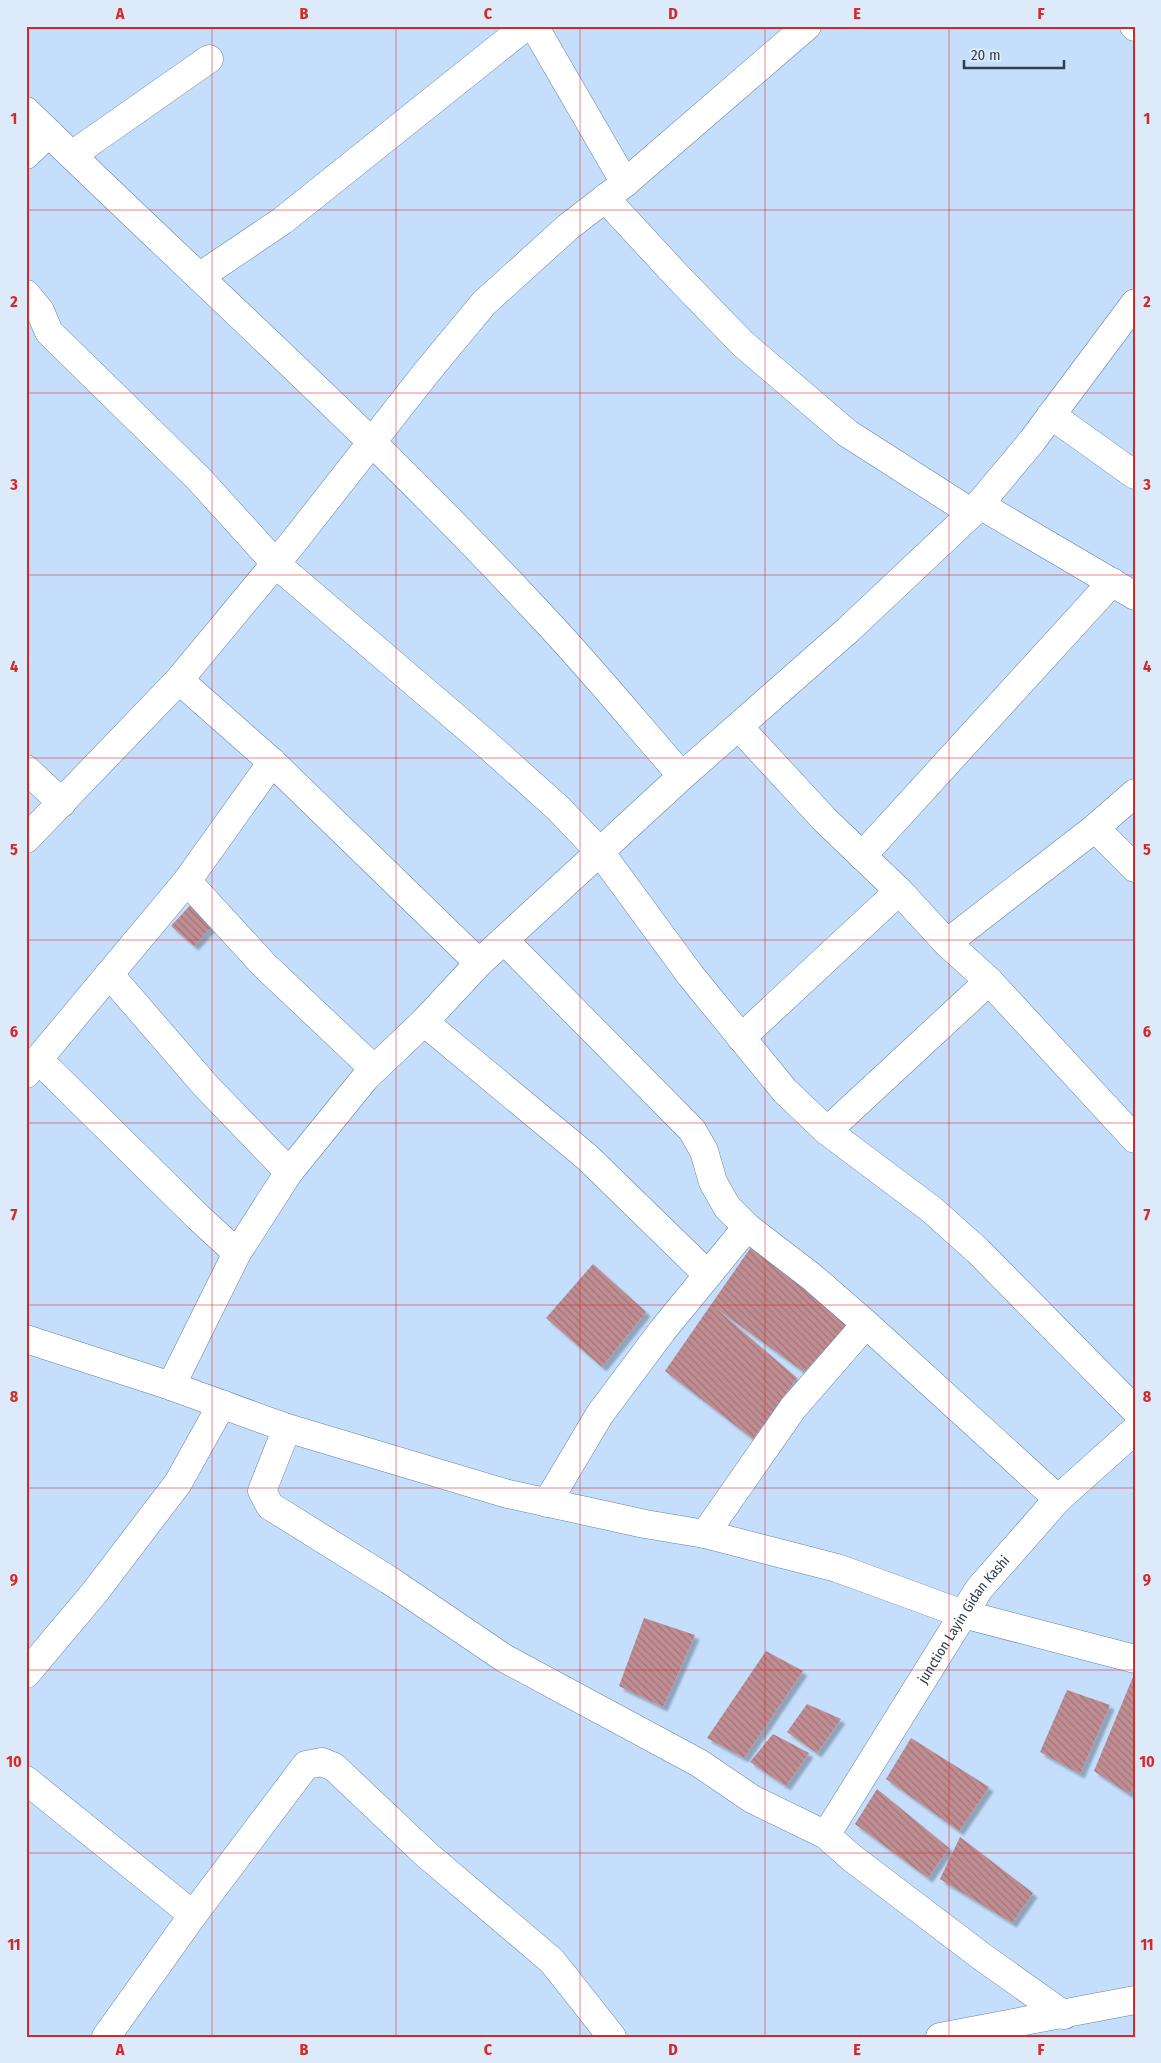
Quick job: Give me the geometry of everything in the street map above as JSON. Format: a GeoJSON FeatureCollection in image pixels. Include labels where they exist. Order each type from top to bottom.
{"type":"FeatureCollection","features":[{"type":"Feature","properties":{"kind":"street"},"geometry":{"type":"LineString","coordinates":[[199,277],[282,221],[526,26]]}},
{"type":"Feature","properties":{"kind":"street"},"geometry":{"type":"LineString","coordinates":[[534,26],[615,190],[678,277],[743,344],[839,427],[976,509],[1135,596]]}},
{"type":"Feature","properties":{"kind":"street"},"geometry":{"type":"LineString","coordinates":[[26,839],[179,680],[276,564],[426,373],[484,303],[568,227],[615,190],[807,26]]}},
{"type":"Feature","properties":{"kind":"street"},"geometry":{"type":"LineString","coordinates":[[72,155],[209,60]]}},
{"type":"Feature","properties":{"kind":"street"},"geometry":{"type":"LineString","coordinates":[[26,111],[372,443],[534,607],[682,776]]}},
{"type":"Feature","properties":{"kind":"street"},"geometry":{"type":"LineString","coordinates":[[26,155],[49,133]]}},
{"type":"Feature","properties":{"kind":"street"},"geometry":{"type":"LineString","coordinates":[[26,294],[40,311],[49,332],[199,479],[276,564],[483,740],[558,808],[600,852],[691,976],[785,1091],[827,1131],[931,1209],[978,1251],[1135,1410]]}},
{"type":"Feature","properties":{"kind":"street"},"geometry":{"type":"LineString","coordinates":[[171,1386],[237,1253],[289,1172],[374,1069],[424,1022],[479,963],[682,776],[848,630],[976,509],[1051,415],[1135,303]]}},
{"type":"Feature","properties":{"kind":"street"},"geometry":{"type":"LineString","coordinates":[[1051,415],[1135,475]]}},
{"type":"Feature","properties":{"kind":"street"},"geometry":{"type":"LineString","coordinates":[[862,856],[1112,582]]}},
{"type":"Feature","properties":{"kind":"street"},"geometry":{"type":"LineString","coordinates":[[179,680],[272,762],[479,963]]}},
{"type":"Feature","properties":{"kind":"street"},"geometry":{"type":"LineString","coordinates":[[739,727],[826,820],[899,891],[947,943],[988,981],[1135,1139]]}},
{"type":"Feature","properties":{"kind":"street"},"geometry":{"type":"LineString","coordinates":[[237,1253],[32,1066],[187,881],[272,762]]}},
{"type":"Feature","properties":{"kind":"street"},"geometry":{"type":"LineString","coordinates":[[26,769],[62,803]]}},
{"type":"Feature","properties":{"kind":"street"},"geometry":{"type":"LineString","coordinates":[[947,943],[1095,828],[1135,793]]}},
{"type":"Feature","properties":{"kind":"street"},"geometry":{"type":"LineString","coordinates":[[1095,828],[1135,868]]}},
{"type":"Feature","properties":{"kind":"street"},"geometry":{"type":"LineString","coordinates":[[187,881],[264,965],[374,1069]]}},
{"type":"Feature","properties":{"kind":"street"},"geometry":{"type":"LineString","coordinates":[[742,1038],[899,891]]}},
{"type":"Feature","properties":{"kind":"street"},"geometry":{"type":"LineString","coordinates":[[504,940],[692,1130],[704,1151],[713,1182],[727,1207],[746,1227],[812,1277],[866,1324],[1058,1499]]}},
{"type":"Feature","properties":{"kind":"street"},"geometry":{"type":"LineString","coordinates":[[109,974],[205,1085],[289,1172]]}},
{"type":"Feature","properties":{"kind":"street"},"geometry":{"type":"LineString","coordinates":[[827,1131],[988,981]]}},
{"type":"Feature","properties":{"kind":"street"},"geometry":{"type":"LineString","coordinates":[[424,1022],[587,1157],[708,1275]]}},
{"type":"Feature","properties":{"kind":"street"},"geometry":{"type":"LineString","coordinates":[[547,1503],[600,1414],[746,1227]]}},
{"type":"Feature","properties":{"kind":"street"},"geometry":{"type":"LineString","coordinates":[[705,1534],[793,1408],[866,1324]]}},
{"type":"Feature","properties":{"kind":"street"},"geometry":{"type":"LineString","coordinates":[[26,1339],[171,1386],[287,1428],[508,1494],[645,1524],[705,1534],[837,1568],[963,1614],[1135,1659]]}},
{"type":"Feature","properties":{"kind":"street"},"geometry":{"type":"LineString","coordinates":[[31,1656],[96,1592],[178,1483],[222,1404]]}},
{"type":"Feature","properties":{"kind":"street"},"geometry":{"type":"LineString","coordinates":[[287,1428],[262,1491],[270,1506],[389,1580],[504,1658],[698,1763],[752,1798],[826,1835],[852,1858],[966,1945],[1064,2015]]}},
{"type":"Feature","properties":{"kind":"street","name":"junction Layin Gidan Kashi"},"geometry":{"type":"LineString","coordinates":[[826,1835],[979,1588],[1058,1499],[1135,1430]]}},
{"type":"Feature","properties":{"kind":"street"},"geometry":{"type":"LineString","coordinates":[[106,2037],[193,1915],[306,1765],[322,1762],[334,1767],[427,1855],[552,1961],[612,2037]]}},
{"type":"Feature","properties":{"kind":"street"},"geometry":{"type":"LineString","coordinates":[[26,1780],[193,1915]]}},
{"type":"Feature","properties":{"kind":"street"},"geometry":{"type":"LineString","coordinates":[[940,2037],[1064,2015],[1135,2000]]}},
{"type":"Feature","properties":{"kind":"building"},"geometry":{"type":"Polygon","coordinates":[[[196,899],[220,917],[194,946],[171,926],[196,899]]]}},
{"type":"Feature","properties":{"kind":"building"},"geometry":{"type":"Polygon","coordinates":[[[758,1237],[850,1322],[804,1372],[713,1306],[797,1378],[753,1439],[665,1371],[758,1237]]]}},
{"type":"Feature","properties":{"kind":"building"},"geometry":{"type":"Polygon","coordinates":[[[593,1264],[646,1312],[602,1367],[546,1318],[593,1264]]]}},
{"type":"Feature","properties":{"kind":"building"},"geometry":{"type":"Polygon","coordinates":[[[644,1618],[695,1635],[663,1707],[619,1686],[644,1618]]]}},
{"type":"Feature","properties":{"kind":"building"},"geometry":{"type":"Polygon","coordinates":[[[766,1651],[803,1671],[744,1758],[707,1738],[766,1651]]]}},
{"type":"Feature","properties":{"kind":"building"},"geometry":{"type":"Polygon","coordinates":[[[1135,1672],[1135,1785],[1129,1794],[1094,1771],[1135,1672]]]}},
{"type":"Feature","properties":{"kind":"building"},"geometry":{"type":"Polygon","coordinates":[[[1067,1690],[1110,1705],[1080,1774],[1040,1752],[1067,1690]]]}},
{"type":"Feature","properties":{"kind":"building"},"geometry":{"type":"Polygon","coordinates":[[[807,1704],[841,1719],[817,1753],[787,1732],[807,1704]]]}},
{"type":"Feature","properties":{"kind":"building"},"geometry":{"type":"Polygon","coordinates":[[[773,1734],[809,1753],[786,1786],[750,1762],[773,1734]]]}},
{"type":"Feature","properties":{"kind":"building"},"geometry":{"type":"Polygon","coordinates":[[[911,1738],[989,1787],[959,1831],[886,1779],[911,1738]]]}},
{"type":"Feature","properties":{"kind":"building"},"geometry":{"type":"Polygon","coordinates":[[[877,1789],[949,1848],[928,1878],[855,1824],[877,1789]]]}},
{"type":"Feature","properties":{"kind":"building"},"geometry":{"type":"Polygon","coordinates":[[[960,1837],[1033,1893],[1012,1923],[940,1879],[960,1837]]]}}]}
